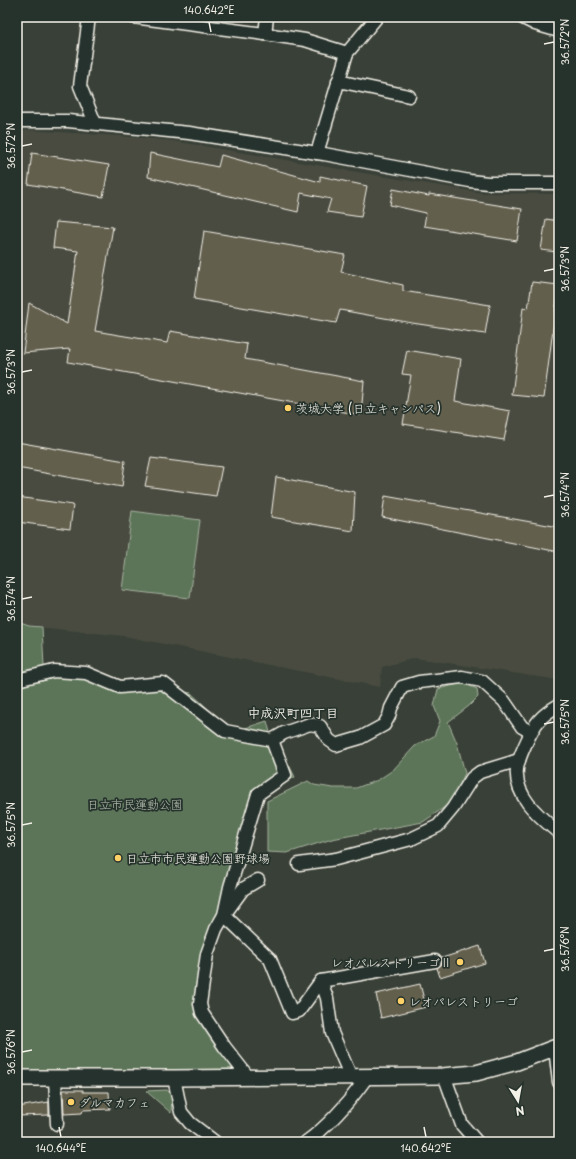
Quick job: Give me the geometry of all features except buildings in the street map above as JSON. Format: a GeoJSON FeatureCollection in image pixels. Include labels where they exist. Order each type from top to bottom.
{"type":"FeatureCollection","features":[{"type":"Feature","properties":{"kind":"street"},"geometry":{"type":"LineString","coordinates":[[89,17],[80,86],[95,123]]}},
{"type":"Feature","properties":{"kind":"street"},"geometry":{"type":"LineString","coordinates":[[132,17],[305,40],[346,52]]}},
{"type":"Feature","properties":{"kind":"street"},"geometry":{"type":"LineString","coordinates":[[265,34],[267,17]]}},
{"type":"Feature","properties":{"kind":"street"},"geometry":{"type":"LineString","coordinates":[[317,153],[346,52],[377,17]]}},
{"type":"Feature","properties":{"kind":"street"},"geometry":{"type":"LineString","coordinates":[[521,17],[559,31]]}},
{"type":"Feature","properties":{"kind":"street"},"geometry":{"type":"LineString","coordinates":[[338,81],[409,96]]}},
{"type":"Feature","properties":{"kind":"street"},"geometry":{"type":"LineString","coordinates":[[17,121],[68,121],[189,133],[317,153],[470,181],[488,183],[559,183]]}},
{"type":"Feature","properties":{"kind":"street"},"geometry":{"type":"LineString","coordinates":[[17,680],[54,671],[86,673],[120,687],[163,683],[225,731],[272,740],[284,733],[310,724],[320,726],[329,740],[336,745],[360,738],[384,725],[390,716],[391,708],[402,687],[419,682],[462,677],[482,681],[504,701],[522,727],[531,732]]}},
{"type":"Feature","properties":{"kind":"street"},"geometry":{"type":"LineString","coordinates":[[559,705],[544,714],[537,722],[519,760],[517,770],[517,779],[522,794],[531,808],[559,833]]}},
{"type":"Feature","properties":{"kind":"street"},"geometry":{"type":"LineString","coordinates":[[224,915],[230,887],[258,794],[285,775],[272,740]]}},
{"type":"Feature","properties":{"kind":"street"},"geometry":{"type":"LineString","coordinates":[[299,864],[336,859],[411,840],[438,826],[453,808],[472,778],[480,772],[519,760]]}},
{"type":"Feature","properties":{"kind":"street"},"geometry":{"type":"LineString","coordinates":[[249,1078],[224,1046],[202,1013],[200,1004],[207,954],[216,929],[224,915],[243,889],[258,880]]}},
{"type":"Feature","properties":{"kind":"street"},"geometry":{"type":"LineString","coordinates":[[224,915],[270,959],[292,1012],[298,1011],[322,981],[435,961]]}},
{"type":"Feature","properties":{"kind":"street"},"geometry":{"type":"LineString","coordinates":[[322,981],[327,998],[332,1033],[351,1077]]}},
{"type":"Feature","properties":{"kind":"street"},"geometry":{"type":"LineString","coordinates":[[17,1078],[249,1078],[444,1075],[476,1073],[517,1062],[557,1047],[559,1082]]}},
{"type":"Feature","properties":{"kind":"street"},"geometry":{"type":"LineString","coordinates":[[444,1075],[462,1125],[477,1142]]}},
{"type":"Feature","properties":{"kind":"street"},"geometry":{"type":"LineString","coordinates":[[306,1142],[329,1123],[367,1077]]}},
{"type":"Feature","properties":{"kind":"street"},"geometry":{"type":"LineString","coordinates":[[55,1078],[57,1124]]}},
{"type":"Feature","properties":{"kind":"street"},"geometry":{"type":"LineString","coordinates":[[174,1078],[181,1112],[190,1123],[215,1142]]}},
{"type":"Feature","properties":{"kind":"shaded area","name":"茨城大学 (日立キャンパス)"},"geometry":{"type":"Polygon","coordinates":[[[27,130],[173,141],[482,193],[559,194],[559,680],[415,658],[382,667],[380,687],[124,636],[29,626],[17,622],[17,134],[27,130]]]}},
{"type":"Feature","properties":{"kind":"green space"},"geometry":{"type":"Polygon","coordinates":[[[132,511],[200,520],[190,598],[122,590],[132,511]]]}},
{"type":"Feature","properties":{"kind":"green space","name":"日立市民運動公園"},"geometry":{"type":"Polygon","coordinates":[[[17,622],[29,626],[42,627],[44,666],[53,674],[142,684],[191,693],[233,732],[267,721],[272,740],[278,743],[295,777],[261,796],[212,942],[202,1013],[245,1078],[17,1078],[17,622]]]}},
{"type":"Feature","properties":{"kind":"green space"},"geometry":{"type":"Polygon","coordinates":[[[463,683],[477,689],[478,697],[448,722],[457,743],[465,773],[452,802],[423,822],[332,839],[287,853],[267,852],[267,801],[308,781],[314,785],[333,788],[356,788],[378,780],[393,770],[415,746],[434,736],[440,721],[434,706],[438,689],[463,683]]]}},
{"type":"Feature","properties":{"kind":"green space"},"geometry":{"type":"Polygon","coordinates":[[[167,1090],[172,1095],[171,1113],[146,1091],[167,1090]]]}},
{"type":"Feature","properties":{"kind":"place","name":"茨城大学 (日立キャンパス)"},"geometry":{"type":"Point","coordinates":[288,408]}},
{"type":"Feature","properties":{"kind":"place","name":"日立市市民運動公園野球場"},"geometry":{"type":"Point","coordinates":[118,858]}},
{"type":"Feature","properties":{"kind":"place","name":"レオパレストリーゴⅡ"},"geometry":{"type":"Point","coordinates":[460,962]}},
{"type":"Feature","properties":{"kind":"place","name":"レオパレストリーゴ"},"geometry":{"type":"Point","coordinates":[401,1001]}},
{"type":"Feature","properties":{"kind":"place","name":"ダルマカフェ"},"geometry":{"type":"Point","coordinates":[71,1102]}},
{"type":"Feature","properties":{"kind":"district","name":"中成沢町四丁目"},"geometry":{"type":"Point","coordinates":[293,712]}}]}
